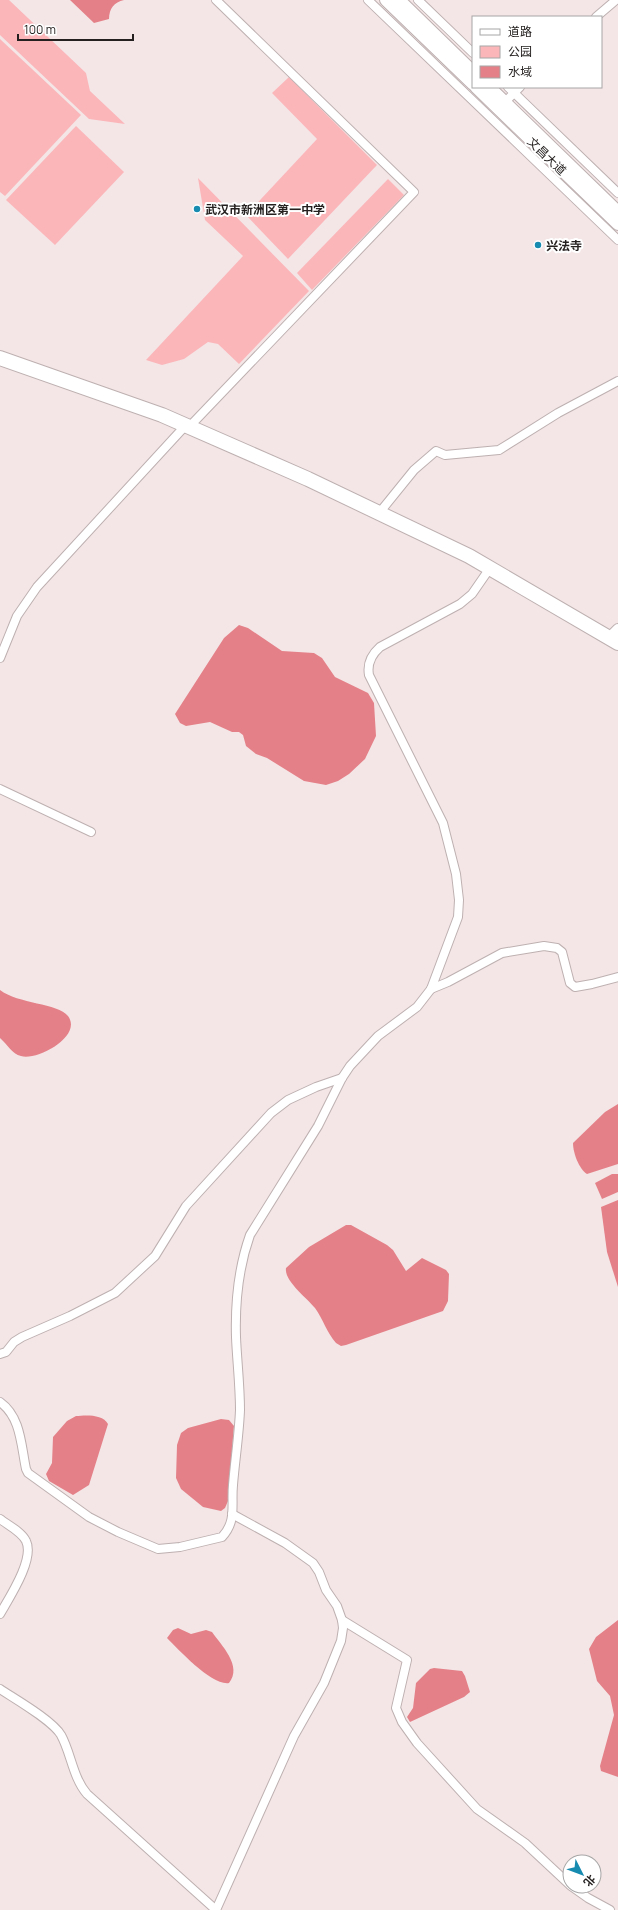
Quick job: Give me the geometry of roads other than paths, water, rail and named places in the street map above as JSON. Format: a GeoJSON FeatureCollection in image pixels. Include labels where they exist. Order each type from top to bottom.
{"type":"FeatureCollection","features":[{"type":"Feature","properties":{"kind":"highway"},"geometry":{"type":"LineString","coordinates":[[0,358],[120,399],[188,426],[380,512],[490,568],[615,636]]}},
{"type":"Feature","properties":{"kind":"main road"},"geometry":{"type":"LineString","coordinates":[[386,0],[472,83]]}},
{"type":"Feature","properties":{"kind":"main road"},"geometry":{"type":"LineString","coordinates":[[399,0],[472,71]]}},
{"type":"Feature","properties":{"kind":"main road","name":"文昌大道"},"geometry":{"type":"LineString","coordinates":[[477,88],[618,224]]}},
{"type":"Feature","properties":{"kind":"main road","name":"文昌大道"},"geometry":{"type":"LineString","coordinates":[[490,88],[618,212]]}},
{"type":"Feature","properties":{"kind":"street"},"geometry":{"type":"LineString","coordinates":[[0,658],[18,616],[33,591],[188,426],[414,192],[216,0]]}},
{"type":"Feature","properties":{"kind":"street"},"geometry":{"type":"LineString","coordinates":[[368,0],[618,240]]}},
{"type":"Feature","properties":{"kind":"street"},"geometry":{"type":"LineString","coordinates":[[418,0],[472,52]]}},
{"type":"Feature","properties":{"kind":"street"},"geometry":{"type":"LineString","coordinates":[[597,16],[616,0]]}},
{"type":"Feature","properties":{"kind":"street"},"geometry":{"type":"LineString","coordinates":[[505,102],[514,89],[618,193]]}},
{"type":"Feature","properties":{"kind":"street"},"geometry":{"type":"LineString","coordinates":[[380,512],[414,470],[436,451],[444,455],[499,450],[558,412],[618,381]]}},
{"type":"Feature","properties":{"kind":"street"},"geometry":{"type":"LineString","coordinates":[[0,1402],[8,1409],[16,1420],[26,1469],[32,1478],[89,1517],[118,1532],[158,1549],[169,1549],[222,1537],[232,1524],[233,1487],[240,1410],[236,1307],[244,1253],[254,1225],[318,1126],[342,1078],[369,1044],[417,1007],[431,989],[458,917],[459,900],[452,857],[443,823],[369,675],[369,666],[373,654],[380,647],[454,608],[466,600],[478,587],[490,568]]}},
{"type":"Feature","properties":{"kind":"street"},"geometry":{"type":"LineString","coordinates":[[0,789],[91,832]]}},
{"type":"Feature","properties":{"kind":"street"},"geometry":{"type":"LineString","coordinates":[[431,989],[448,982],[502,953],[544,946],[557,948],[562,952],[570,983],[575,987],[618,977]]}},
{"type":"Feature","properties":{"kind":"street"},"geometry":{"type":"LineString","coordinates":[[0,1354],[6,1352],[14,1342],[22,1337],[70,1316],[115,1293],[155,1256],[186,1206],[270,1113],[288,1100],[316,1087],[342,1078]]}},
{"type":"Feature","properties":{"kind":"street"},"geometry":{"type":"LineString","coordinates":[[0,1689],[57,1730],[68,1752],[81,1786],[86,1794],[126,1827],[216,1910],[294,1736],[324,1682],[341,1641],[342,1620],[337,1606],[326,1590],[319,1572],[313,1563],[285,1543],[232,1514]]}},
{"type":"Feature","properties":{"kind":"street"},"geometry":{"type":"LineString","coordinates":[[0,1519],[25,1539],[28,1549],[21,1574],[0,1614]]}},
{"type":"Feature","properties":{"kind":"street"},"geometry":{"type":"LineString","coordinates":[[342,1620],[407,1660],[396,1708],[402,1722],[417,1743],[477,1809],[525,1843],[562,1877]]}},
{"type":"Feature","properties":{"kind":"street"},"geometry":{"type":"LineString","coordinates":[[583,1894],[610,1910]]}},
{"type":"Feature","properties":{"kind":"water"},"geometry":{"type":"Polygon","coordinates":[[[70,0],[124,0],[117,2],[113,6],[109,19],[94,23],[70,0]]]}},
{"type":"Feature","properties":{"kind":"water"},"geometry":{"type":"Polygon","coordinates":[[[239,625],[248,628],[282,651],[314,653],[322,658],[335,677],[368,693],[374,703],[376,736],[365,759],[349,774],[338,781],[326,785],[304,781],[267,758],[256,754],[246,746],[243,735],[239,732],[232,732],[210,722],[186,726],[180,723],[175,714],[224,638],[239,625]]]}},
{"type":"Feature","properties":{"kind":"water"},"geometry":{"type":"Polygon","coordinates":[[[0,990],[8,995],[56,1008],[63,1012],[68,1016],[71,1024],[64,1039],[47,1051],[37,1055],[28,1057],[15,1053],[0,1038],[0,990]]]}},
{"type":"Feature","properties":{"kind":"water"},"geometry":{"type":"Polygon","coordinates":[[[618,1104],[618,1164],[587,1174],[581,1168],[577,1160],[573,1143],[605,1112],[618,1104]]]}},
{"type":"Feature","properties":{"kind":"water"},"geometry":{"type":"Polygon","coordinates":[[[612,1174],[618,1174],[618,1192],[602,1199],[595,1183],[612,1174]]]}},
{"type":"Feature","properties":{"kind":"water"},"geometry":{"type":"Polygon","coordinates":[[[618,1200],[618,1287],[607,1252],[601,1207],[618,1200]]]}},
{"type":"Feature","properties":{"kind":"water"},"geometry":{"type":"Polygon","coordinates":[[[346,1225],[351,1225],[387,1245],[393,1250],[406,1271],[422,1258],[446,1270],[449,1274],[448,1301],[443,1311],[346,1345],[341,1346],[336,1343],[315,1308],[292,1284],[286,1273],[286,1268],[309,1247],[346,1225]]]}},
{"type":"Feature","properties":{"kind":"water"},"geometry":{"type":"Polygon","coordinates":[[[89,1415],[102,1418],[108,1424],[89,1485],[73,1495],[49,1481],[46,1474],[52,1463],[53,1437],[67,1421],[76,1416],[89,1415]]]}},
{"type":"Feature","properties":{"kind":"water"},"geometry":{"type":"Polygon","coordinates":[[[221,1419],[229,1420],[234,1426],[228,1501],[225,1508],[221,1511],[203,1507],[181,1489],[176,1478],[177,1445],[181,1433],[188,1428],[221,1419]]]}},
{"type":"Feature","properties":{"kind":"water"},"geometry":{"type":"Polygon","coordinates":[[[618,1620],[618,1777],[601,1771],[600,1766],[614,1715],[610,1696],[597,1681],[589,1649],[596,1637],[618,1620]]]}},
{"type":"Feature","properties":{"kind":"water"},"geometry":{"type":"Polygon","coordinates":[[[178,1628],[191,1634],[206,1630],[212,1632],[225,1649],[232,1663],[234,1670],[233,1676],[229,1683],[214,1679],[205,1673],[167,1638],[173,1630],[178,1628]]]}},
{"type":"Feature","properties":{"kind":"water"},"geometry":{"type":"Polygon","coordinates":[[[434,1668],[462,1671],[470,1692],[464,1697],[410,1722],[407,1717],[413,1708],[416,1683],[430,1669],[434,1668]]]}},
{"type":"Feature","properties":{"kind":"place","name":"武汉市新洲区第一中学"},"geometry":{"type":"Point","coordinates":[197,209]}},
{"type":"Feature","properties":{"kind":"place","name":"兴法寺"},"geometry":{"type":"Point","coordinates":[538,245]}}]}
